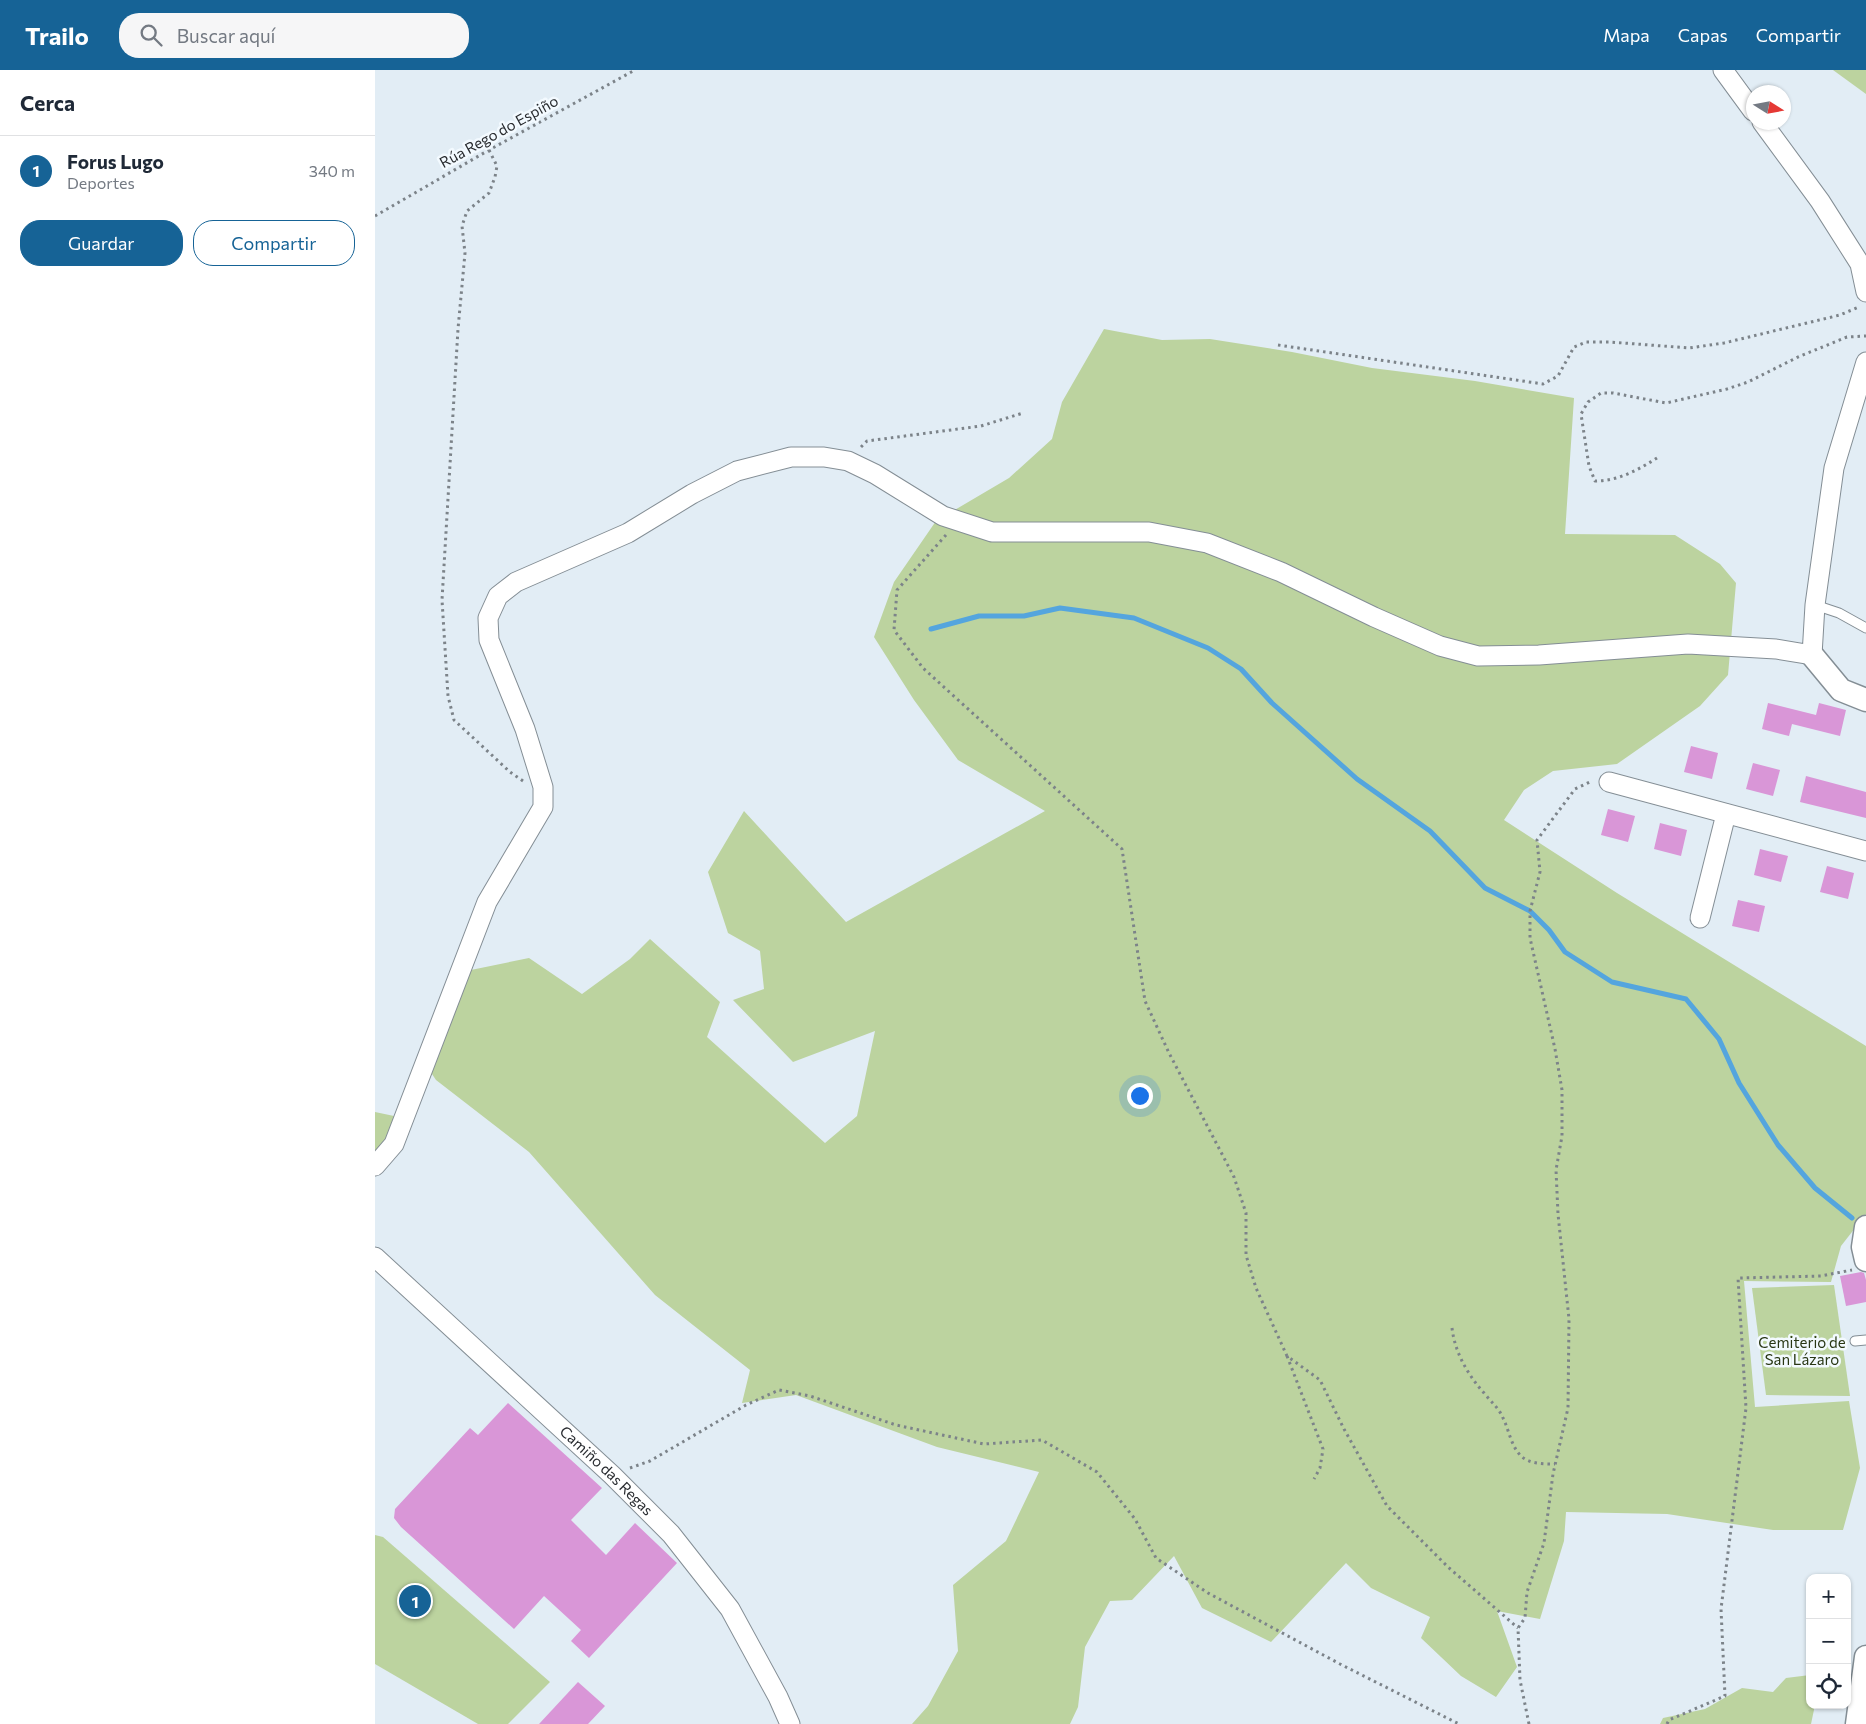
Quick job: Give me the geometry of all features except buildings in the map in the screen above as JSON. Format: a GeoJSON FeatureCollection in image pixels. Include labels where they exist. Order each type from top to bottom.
{"type":"FeatureCollection","features":[{"type":"Feature","properties":{"kind":"street"},"geometry":{"type":"LineString","coordinates":[[1723,70],[1746,101]]}},
{"type":"Feature","properties":{"kind":"street"},"geometry":{"type":"LineString","coordinates":[[1768,130],[1820,201],[1860,264],[1866,292]]}},
{"type":"Feature","properties":{"kind":"street"},"geometry":{"type":"LineString","coordinates":[[1812,655],[1815,604],[1834,468],[1866,362]]}},
{"type":"Feature","properties":{"kind":"street"},"geometry":{"type":"LineString","coordinates":[[375,1166],[393,1144],[487,902],[543,807],[543,787],[525,729],[489,640],[488,618],[498,596],[516,582],[628,533],[692,494],[737,471],[791,457],[824,457],[848,461],[875,474],[943,516],[992,532],[1149,532],[1207,544],[1281,572],[1440,646],[1478,656],[1539,655],[1688,644],[1776,650],[1812,655],[1841,690],[1866,700]]}},
{"type":"Feature","properties":{"kind":"street"},"geometry":{"type":"LineString","coordinates":[[1609,782],[1866,851]]}},
{"type":"Feature","properties":{"kind":"street"},"geometry":{"type":"LineString","coordinates":[[1700,918],[1726,814]]}},
{"type":"Feature","properties":{"kind":"street"},"geometry":{"type":"LineString","coordinates":[[1861,1265],[1866,1227]]}},
{"type":"Feature","properties":{"kind":"street","name":"Camiño das Regas"},"geometry":{"type":"LineString","coordinates":[[375,1258],[612,1475],[671,1534],[730,1609],[778,1697],[790,1724]]}},
{"type":"Feature","properties":{"kind":"street"},"geometry":{"type":"LineString","coordinates":[[1857,1724],[1866,1657]]}},
{"type":"Feature","properties":{"kind":"lane"},"geometry":{"type":"LineString","coordinates":[[1815,604],[1839,613],[1866,628]]}},
{"type":"Feature","properties":{"kind":"lane"},"geometry":{"type":"LineString","coordinates":[[1855,1341],[1866,1340]]}},
{"type":"Feature","properties":{"kind":"path","name":"Rúa Rego do Espiño"},"geometry":{"type":"LineString","coordinates":[[375,216],[489,150],[635,70]]}},
{"type":"Feature","properties":{"kind":"path"},"geometry":{"type":"LineString","coordinates":[[489,150],[497,166],[495,177],[489,193],[467,211],[462,226],[465,253],[458,329],[442,600],[448,696],[454,720],[510,772],[543,797]]}},
{"type":"Feature","properties":{"kind":"path"},"geometry":{"type":"LineString","coordinates":[[1278,345],[1543,384],[1558,376],[1575,347],[1586,342],[1689,348],[1724,342],[1840,315],[1866,303]]}},
{"type":"Feature","properties":{"kind":"path"},"geometry":{"type":"LineString","coordinates":[[1657,458],[1642,468],[1609,481],[1595,481],[1589,466],[1581,414],[1588,402],[1601,393],[1613,393],[1666,403],[1719,391],[1748,382],[1798,357],[1847,337],[1866,336]]}},
{"type":"Feature","properties":{"kind":"path"},"geometry":{"type":"LineString","coordinates":[[848,461],[867,440],[981,426],[1023,413]]}},
{"type":"Feature","properties":{"kind":"path"},"geometry":{"type":"LineString","coordinates":[[958,521],[897,590],[894,630],[923,668],[1122,849],[1145,1001],[1169,1053],[1234,1177],[1247,1213],[1246,1255],[1256,1288],[1287,1356],[1323,1450],[1320,1468],[1315,1479]]}},
{"type":"Feature","properties":{"kind":"path"},"geometry":{"type":"LineString","coordinates":[[1529,1724],[1520,1680],[1518,1628],[1525,1618],[1527,1592],[1544,1543],[1555,1464],[1568,1408],[1569,1319],[1558,1214],[1556,1170],[1562,1136],[1562,1090],[1529,938],[1530,911],[1539,872],[1537,840],[1575,789],[1597,779],[1609,782]]}},
{"type":"Feature","properties":{"kind":"path"},"geometry":{"type":"LineString","coordinates":[[1667,1724],[1669,1720],[1725,1696],[1721,1609],[1747,1408],[1738,1278],[1821,1276],[1861,1265]]}},
{"type":"Feature","properties":{"kind":"path"},"geometry":{"type":"LineString","coordinates":[[1452,1328],[1453,1342],[1471,1377],[1495,1405],[1503,1418],[1509,1436],[1522,1457],[1538,1464],[1555,1464]]}},
{"type":"Feature","properties":{"kind":"path"},"geometry":{"type":"LineString","coordinates":[[1287,1356],[1320,1380],[1344,1429],[1387,1506],[1448,1567],[1518,1628]]}},
{"type":"Feature","properties":{"kind":"path"},"geometry":{"type":"LineString","coordinates":[[612,1475],[649,1461],[746,1405],[779,1390],[810,1396],[896,1425],[984,1444],[1042,1440],[1097,1472],[1135,1519],[1156,1558],[1208,1593],[1340,1664],[1459,1724]]}},
{"type":"Feature","properties":{"kind":"green space"},"geometry":{"type":"Polygon","coordinates":[[[1833,70],[1866,70],[1866,94],[1833,70]]]}},
{"type":"Feature","properties":{"kind":"green space"},"geometry":{"type":"Polygon","coordinates":[[[1104,329],[1162,340],[1210,339],[1292,352],[1372,368],[1475,381],[1574,398],[1565,534],[1675,535],[1720,564],[1736,583],[1728,675],[1700,706],[1617,764],[1553,771],[1524,790],[1504,820],[1617,893],[1866,1046],[1866,1214],[1841,1246],[1831,1282],[1744,1281],[1755,1407],[1849,1401],[1860,1468],[1843,1530],[1773,1530],[1667,1514],[1566,1512],[1564,1541],[1540,1619],[1497,1611],[1517,1667],[1496,1697],[1461,1676],[1421,1638],[1430,1617],[1371,1588],[1346,1563],[1271,1642],[1202,1608],[1174,1556],[1132,1600],[1110,1601],[1085,1647],[1078,1707],[1070,1724],[912,1724],[928,1706],[958,1651],[953,1585],[1006,1541],[1039,1472],[937,1447],[796,1395],[742,1403],[750,1370],[655,1295],[529,1152],[436,1080],[420,1056],[466,971],[529,958],[582,994],[630,959],[650,939],[720,1002],[707,1037],[825,1143],[857,1116],[875,1031],[793,1062],[733,1000],[764,989],[760,951],[728,933],[708,872],[744,811],[846,922],[1045,811],[958,760],[914,700],[874,637],[894,582],[936,521],[1009,478],[1052,439],[1062,402],[1104,329]]]}},
{"type":"Feature","properties":{"kind":"green space"},"geometry":{"type":"Polygon","coordinates":[[[375,1112],[394,1116],[389,1139],[375,1158],[375,1112]]]}},
{"type":"Feature","properties":{"kind":"green space","name":"Cemiterio de San Lázaro"},"geometry":{"type":"Polygon","coordinates":[[[1834,1285],[1850,1396],[1766,1395],[1752,1288],[1834,1285]]]}},
{"type":"Feature","properties":{"kind":"green space"},"geometry":{"type":"Polygon","coordinates":[[[375,1535],[383,1537],[550,1682],[508,1724],[478,1724],[375,1664],[375,1535]]]}},
{"type":"Feature","properties":{"kind":"green space"},"geometry":{"type":"Polygon","coordinates":[[[1806,1676],[1806,1709],[1814,1709],[1811,1724],[1660,1724],[1663,1718],[1705,1709],[1742,1688],[1773,1692],[1786,1678],[1806,1676]]]}},
{"type":"Feature","properties":{"kind":"waterway"},"geometry":{"type":"LineString","coordinates":[[931,629],[979,616],[1024,616],[1060,608],[1134,618],[1208,648],[1241,669],[1272,703],[1357,779],[1430,831],[1485,888],[1530,911],[1549,930],[1565,952],[1612,982],[1686,999],[1719,1039],[1739,1083],[1778,1145],[1815,1188],[1852,1218]]}},
{"type":"Feature","properties":{"kind":"place","name":"Forus Lugo"},"geometry":{"type":"Point","coordinates":[415,1601]}}]}
